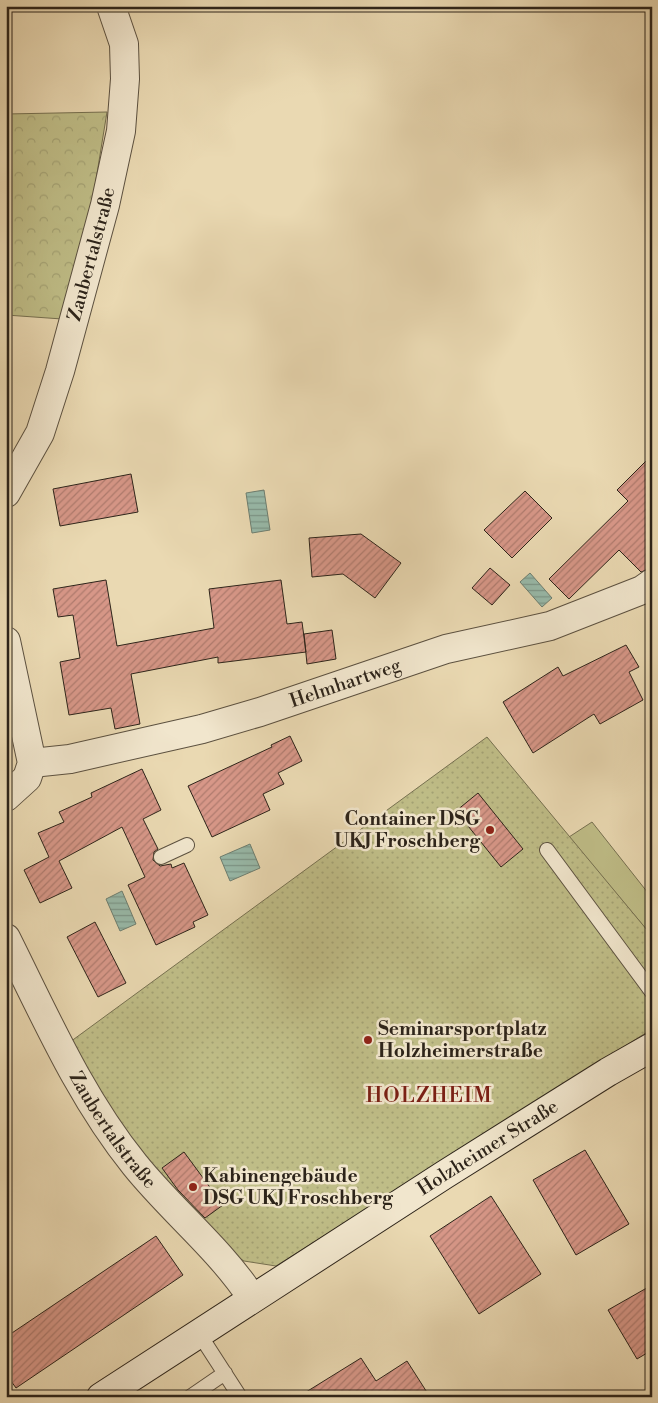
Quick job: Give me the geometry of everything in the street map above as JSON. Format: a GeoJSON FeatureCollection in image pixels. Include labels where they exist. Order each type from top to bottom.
{"type":"FeatureCollection","features":[{"type":"Feature","properties":{"kind":"street","name":"Zaubertalstraße"},"geometry":{"type":"LineString","coordinates":[[6,493],[40,433],[60,370],[105,205],[121,131],[125,80],[124,44],[111,6]]}},
{"type":"Feature","properties":{"kind":"street","name":"Helmhartweg"},"geometry":{"type":"LineString","coordinates":[[32,763],[70,759],[230,721],[446,649],[550,626],[642,590],[652,583]]}},
{"type":"Feature","properties":{"kind":"street"},"geometry":{"type":"LineString","coordinates":[[6,641],[32,763],[27,778],[6,796]]}},
{"type":"Feature","properties":{"kind":"street","name":"Zaubertalstraße"},"geometry":{"type":"LineString","coordinates":[[6,938],[79,1084],[106,1125],[134,1164],[238,1276],[252,1298]]}},
{"type":"Feature","properties":{"kind":"street","name":"Holzheimer Straße"},"geometry":{"type":"LineString","coordinates":[[101,1397],[198,1332],[530,1120],[652,1047]]}},
{"type":"Feature","properties":{"kind":"lane"},"geometry":{"type":"LineString","coordinates":[[161,857],[187,845]]}},
{"type":"Feature","properties":{"kind":"lane"},"geometry":{"type":"LineString","coordinates":[[547,850],[652,992]]}},
{"type":"Feature","properties":{"kind":"lane"},"geometry":{"type":"LineString","coordinates":[[198,1332],[240,1397]]}},
{"type":"Feature","properties":{"kind":"lane"},"geometry":{"type":"LineString","coordinates":[[190,1397],[225,1373]]}},
{"type":"Feature","properties":{"kind":"green space"},"geometry":{"type":"Polygon","coordinates":[[[107,112],[92,204],[62,319],[6,315],[6,114],[107,112]]]}},
{"type":"Feature","properties":{"kind":"green space"},"geometry":{"type":"Polygon","coordinates":[[[487,737],[652,936],[652,1029],[276,1266],[244,1261],[233,1254],[139,1154],[70,1042],[487,737]]]}},
{"type":"Feature","properties":{"kind":"green space"},"geometry":{"type":"Polygon","coordinates":[[[592,822],[652,898],[652,936],[569,837],[592,822]]]}},
{"type":"Feature","properties":{"kind":"shaded area"},"geometry":{"type":"Polygon","coordinates":[[[264,490],[270,530],[252,533],[246,493],[264,490]]]}},
{"type":"Feature","properties":{"kind":"shaded area"},"geometry":{"type":"Polygon","coordinates":[[[530,573],[552,598],[542,607],[520,582],[530,573]]]}},
{"type":"Feature","properties":{"kind":"shaded area"},"geometry":{"type":"Polygon","coordinates":[[[250,844],[260,868],[230,881],[220,857],[250,844]]]}},
{"type":"Feature","properties":{"kind":"shaded area"},"geometry":{"type":"Polygon","coordinates":[[[122,891],[136,924],[120,931],[106,899],[122,891]]]}},
{"type":"Feature","properties":{"kind":"building"},"geometry":{"type":"Polygon","coordinates":[[[652,455],[652,568],[641,572],[619,550],[569,599],[549,579],[628,501],[617,490],[652,455]]]}},
{"type":"Feature","properties":{"kind":"building"},"geometry":{"type":"Polygon","coordinates":[[[131,474],[138,512],[60,526],[53,489],[131,474]]]}},
{"type":"Feature","properties":{"kind":"building"},"geometry":{"type":"Polygon","coordinates":[[[525,491],[552,518],[512,558],[484,530],[525,491]]]}},
{"type":"Feature","properties":{"kind":"building"},"geometry":{"type":"Polygon","coordinates":[[[361,534],[401,563],[375,598],[343,574],[312,577],[309,538],[361,534]]]}},
{"type":"Feature","properties":{"kind":"building"},"geometry":{"type":"Polygon","coordinates":[[[490,568],[510,585],[492,605],[472,588],[490,568]]]}},
{"type":"Feature","properties":{"kind":"building"},"geometry":{"type":"Polygon","coordinates":[[[106,580],[117,646],[214,628],[209,589],[281,580],[287,624],[302,622],[306,652],[218,663],[218,657],[131,674],[140,724],[115,729],[111,708],[69,715],[60,662],[80,658],[73,615],[58,617],[53,589],[106,580]]]}},
{"type":"Feature","properties":{"kind":"building"},"geometry":{"type":"Polygon","coordinates":[[[332,630],[336,659],[307,664],[304,634],[332,630]]]}},
{"type":"Feature","properties":{"kind":"building"},"geometry":{"type":"Polygon","coordinates":[[[626,645],[639,667],[629,672],[643,700],[600,724],[594,714],[533,753],[503,702],[558,667],[563,676],[626,645]]]}},
{"type":"Feature","properties":{"kind":"building"},"geometry":{"type":"Polygon","coordinates":[[[290,736],[302,761],[278,773],[284,784],[263,794],[270,810],[212,837],[188,786],[272,747],[271,745],[290,736]]]}},
{"type":"Feature","properties":{"kind":"building"},"geometry":{"type":"Polygon","coordinates":[[[142,769],[161,810],[143,819],[158,849],[154,852],[153,860],[160,866],[171,864],[172,868],[184,863],[208,915],[193,922],[195,927],[156,945],[128,885],[145,877],[122,827],[59,861],[72,888],[40,903],[24,870],[49,857],[38,833],[64,822],[59,812],[92,797],[91,793],[142,769]]]}},
{"type":"Feature","properties":{"kind":"building","name":"Container DSG UKJ Froschberg"},"geometry":{"type":"Polygon","coordinates":[[[478,793],[523,849],[501,867],[456,811],[478,793]]]}},
{"type":"Feature","properties":{"kind":"building"},"geometry":{"type":"Polygon","coordinates":[[[95,922],[126,983],[98,997],[67,937],[95,922]]]}},
{"type":"Feature","properties":{"kind":"building"},"geometry":{"type":"Polygon","coordinates":[[[585,1150],[629,1224],[576,1255],[533,1180],[585,1150]]]}},
{"type":"Feature","properties":{"kind":"building","name":"Kabinengebäude DSG UKJ Froschberg"},"geometry":{"type":"Polygon","coordinates":[[[184,1152],[223,1205],[205,1218],[178,1190],[162,1168],[184,1152]]]}},
{"type":"Feature","properties":{"kind":"building"},"geometry":{"type":"Polygon","coordinates":[[[491,1196],[541,1274],[479,1314],[430,1236],[491,1196]]]}},
{"type":"Feature","properties":{"kind":"building"},"geometry":{"type":"Polygon","coordinates":[[[156,1236],[183,1275],[16,1388],[6,1374],[6,1337],[156,1236]]]}},
{"type":"Feature","properties":{"kind":"building"},"geometry":{"type":"Polygon","coordinates":[[[652,1285],[652,1350],[637,1359],[608,1310],[652,1285]]]}},
{"type":"Feature","properties":{"kind":"building"},"geometry":{"type":"Polygon","coordinates":[[[361,1358],[376,1381],[407,1361],[430,1397],[298,1397],[361,1358]]]}},
{"type":"Feature","properties":{"kind":"place","name":"Container DSG UKJ Froschberg"},"geometry":{"type":"Point","coordinates":[490,830]}},
{"type":"Feature","properties":{"kind":"place","name":"Seminarsportplatz Holzheimerstraße"},"geometry":{"type":"Point","coordinates":[368,1040]}},
{"type":"Feature","properties":{"kind":"place","name":"Kabinengebäude DSG UKJ Froschberg"},"geometry":{"type":"Point","coordinates":[193,1187]}},
{"type":"Feature","properties":{"kind":"district","name":"HOLZHEIM"},"geometry":{"type":"Point","coordinates":[429,1096]}}]}
